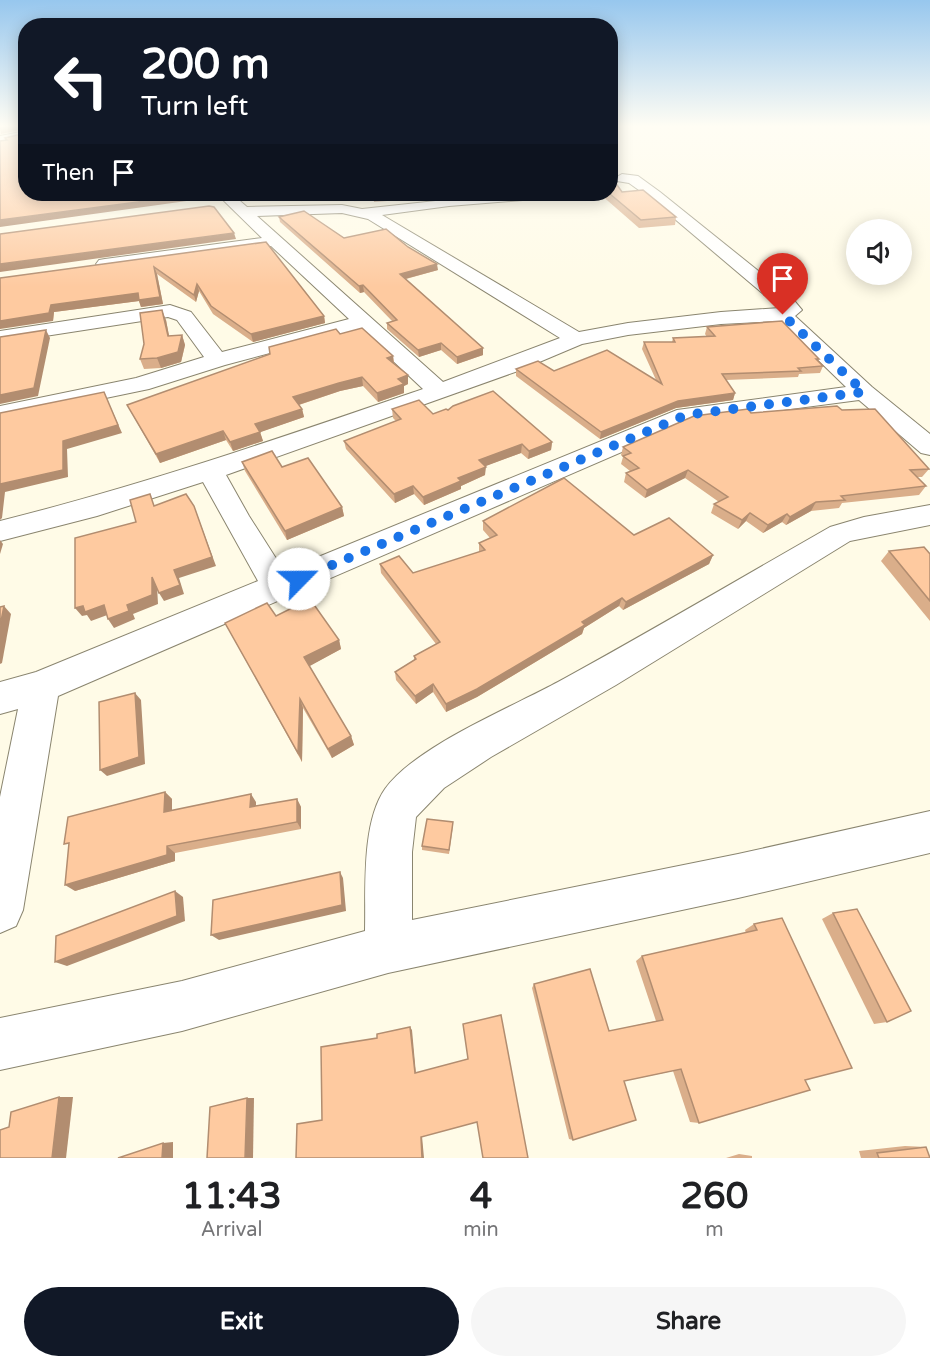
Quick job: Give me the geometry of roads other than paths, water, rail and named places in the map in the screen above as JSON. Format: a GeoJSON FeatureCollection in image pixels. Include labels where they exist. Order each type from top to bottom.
{"type":"FeatureCollection","features":[{"type":"Feature","properties":{"kind":"street"},"geometry":{"type":"LineString","coordinates":[[0,531],[97,506],[211,471],[510,366],[576,339],[628,329],[721,318],[783,315],[792,310],[633,179]]}},
{"type":"Feature","properties":{"kind":"street"},"geometry":{"type":"LineString","coordinates":[[213,206],[243,204],[336,209],[364,213],[459,201]]}},
{"type":"Feature","properties":{"kind":"street"},"geometry":{"type":"LineString","coordinates":[[243,204],[273,240],[365,321],[396,353],[438,390]]}},
{"type":"Feature","properties":{"kind":"street"},"geometry":{"type":"LineString","coordinates":[[364,213],[449,261],[515,304],[576,339]]}},
{"type":"Feature","properties":{"kind":"street"},"geometry":{"type":"LineString","coordinates":[[87,267],[273,240]]}},
{"type":"Feature","properties":{"kind":"street"},"geometry":{"type":"LineString","coordinates":[[0,337],[170,311],[184,316],[217,360]]}},
{"type":"Feature","properties":{"kind":"street"},"geometry":{"type":"LineString","coordinates":[[783,315],[864,392],[930,447]]}},
{"type":"Feature","properties":{"kind":"street"},"geometry":{"type":"LineString","coordinates":[[0,413],[141,384],[217,360],[365,321]]}},
{"type":"Feature","properties":{"kind":"street"},"geometry":{"type":"LineString","coordinates":[[0,698],[40,686],[278,588],[686,415],[864,392]]}},
{"type":"Feature","properties":{"kind":"street"},"geometry":{"type":"LineString","coordinates":[[211,471],[236,519],[278,588]]}},
{"type":"Feature","properties":{"kind":"street"},"geometry":{"type":"LineString","coordinates":[[388,949],[392,830],[398,806],[419,782],[471,749],[648,648],[840,534],[864,527],[930,515]]}},
{"type":"Feature","properties":{"kind":"street"},"geometry":{"type":"LineString","coordinates":[[0,910],[40,686]]}},
{"type":"Feature","properties":{"kind":"street"},"geometry":{"type":"LineString","coordinates":[[0,1044],[182,1006],[388,949],[738,876],[930,832]]}}]}
